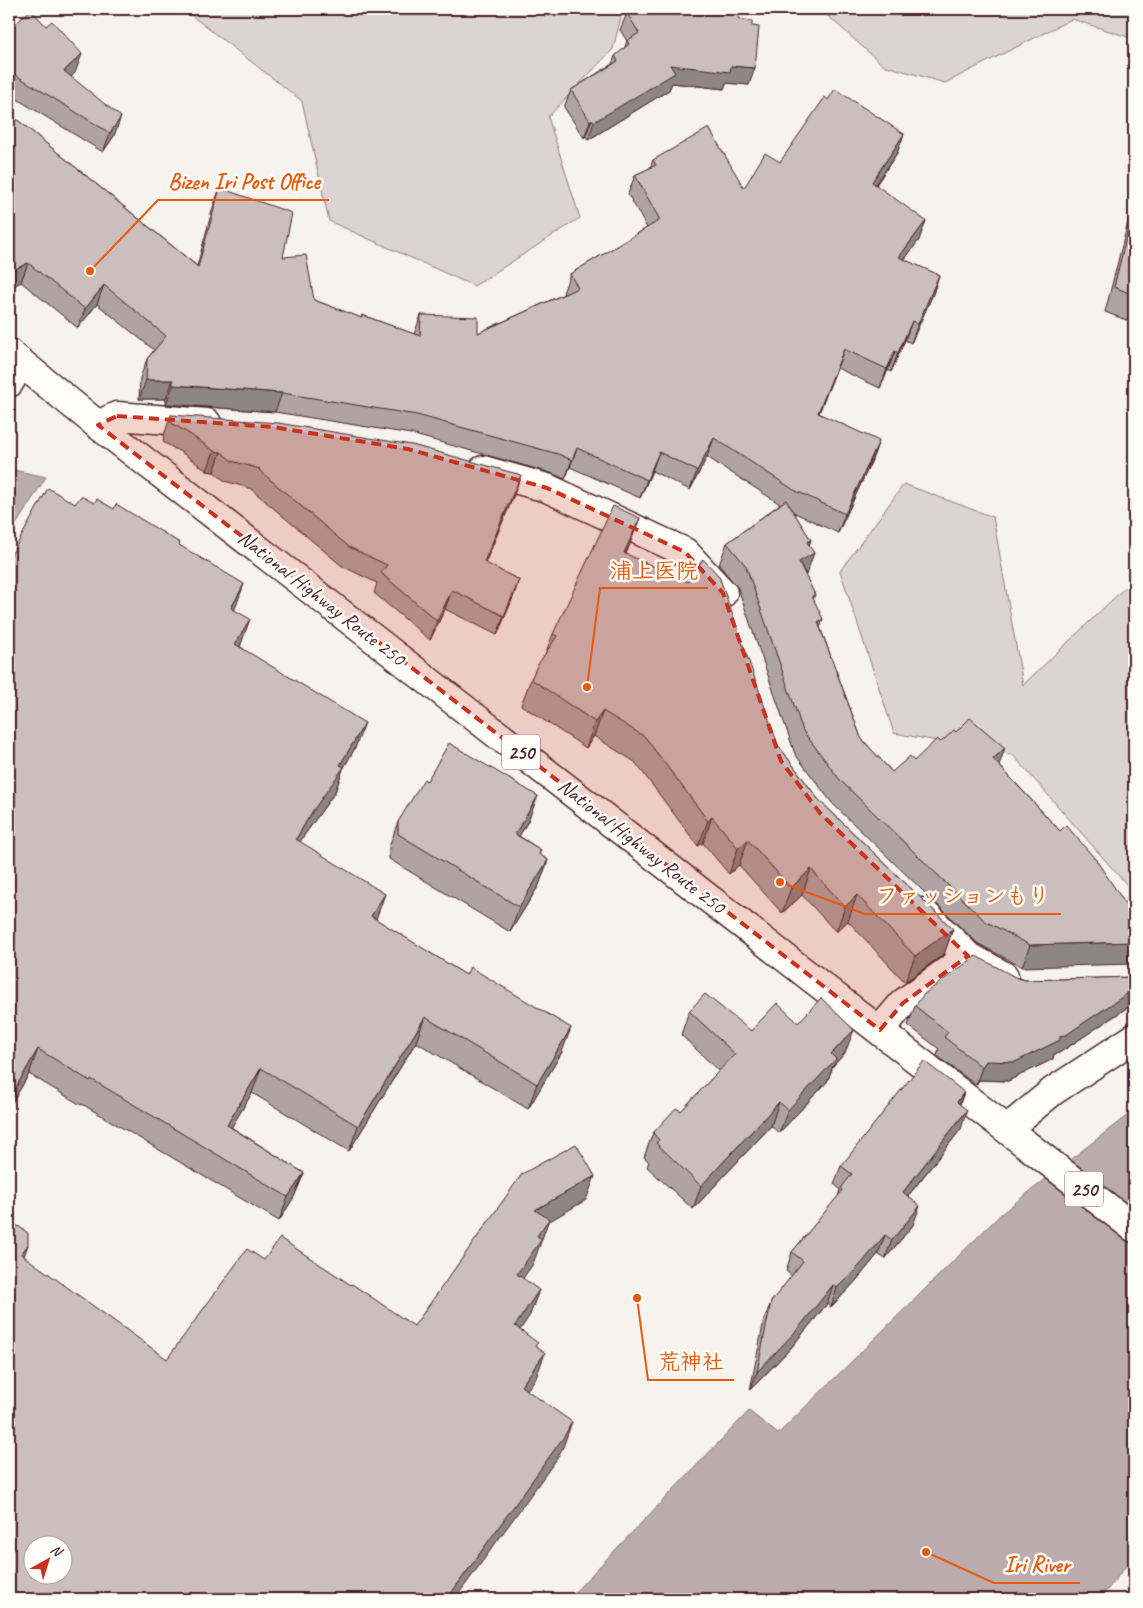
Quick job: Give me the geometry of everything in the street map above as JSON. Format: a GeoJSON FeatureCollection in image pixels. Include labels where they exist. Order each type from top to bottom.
{"type":"FeatureCollection","features":[{"type":"Feature","properties":{"kind":"main road","name":"National Highway Route 250"},"geometry":{"type":"LineString","coordinates":[[13,366],[98,425],[1134,1228]]}},
{"type":"Feature","properties":{"kind":"main road"},"geometry":{"type":"LineString","coordinates":[[98,425],[117,416],[236,425]]}},
{"type":"Feature","properties":{"kind":"main road"},"geometry":{"type":"LineString","coordinates":[[464,464],[548,488],[685,552],[723,593],[730,612]]}},
{"type":"Feature","properties":{"kind":"main road"},"geometry":{"type":"LineString","coordinates":[[905,895],[968,956],[1018,983],[1028,983]]}},
{"type":"Feature","properties":{"kind":"main road"},"geometry":{"type":"LineString","coordinates":[[880,1030],[904,1003],[968,956]]}},
{"type":"Feature","properties":{"kind":"main road"},"geometry":{"type":"LineString","coordinates":[[1007,1128],[1053,1091],[1134,1038]]}},
{"type":"Feature","properties":{"kind":"highlighted area"},"geometry":{"type":"Polygon","coordinates":[[[117,416],[273,427],[408,449],[547,488],[685,552],[723,593],[781,761],[820,813],[968,956],[903,1003],[880,1030],[98,425],[117,416]]]}},
{"type":"Feature","properties":{"kind":"shaded area"},"geometry":{"type":"Polygon","coordinates":[[[183,9],[623,9],[613,49],[548,117],[580,218],[474,286],[329,221],[302,101],[183,9]]]}},
{"type":"Feature","properties":{"kind":"shaded area"},"geometry":{"type":"Polygon","coordinates":[[[820,9],[1134,9],[1134,39],[1072,19],[945,83],[883,65],[820,9]]]}},
{"type":"Feature","properties":{"kind":"shaded area"},"geometry":{"type":"Polygon","coordinates":[[[9,469],[46,477],[9,536],[9,469]]]}},
{"type":"Feature","properties":{"kind":"shaded area"},"geometry":{"type":"Polygon","coordinates":[[[904,484],[993,517],[1023,685],[1133,580],[1134,574],[1134,893],[1013,755],[894,733],[840,571],[904,484]]]}},
{"type":"Feature","properties":{"kind":"shaded area"},"geometry":{"type":"Polygon","coordinates":[[[1134,1110],[1134,1556],[1100,1599],[568,1599],[749,1411],[778,1434],[1001,1214],[1134,1110]]]}},
{"type":"Feature","properties":{"kind":"building"},"geometry":{"type":"Polygon","coordinates":[[[633,9],[735,9],[739,19],[752,21],[752,26],[759,27],[755,68],[731,66],[730,72],[670,65],[675,73],[594,122],[592,119],[590,121],[571,90],[618,61],[615,56],[629,44],[627,41],[639,33],[627,13],[633,9]]]}},
{"type":"Feature","properties":{"kind":"building"},"geometry":{"type":"Polygon","coordinates":[[[31,10],[46,26],[52,21],[82,54],[64,71],[121,117],[110,133],[9,71],[9,19],[15,24],[31,10]]]}},
{"type":"Feature","properties":{"kind":"building"},"geometry":{"type":"Polygon","coordinates":[[[835,89],[904,134],[872,182],[926,221],[899,257],[939,275],[918,324],[912,321],[898,353],[895,351],[887,369],[844,349],[818,413],[879,441],[845,514],[794,490],[714,438],[697,471],[659,452],[647,480],[577,448],[572,460],[558,454],[417,415],[282,393],[173,385],[173,380],[146,380],[147,359],[166,336],[104,285],[85,309],[28,263],[13,270],[9,260],[9,113],[198,267],[220,188],[292,213],[283,257],[306,255],[314,300],[362,318],[362,315],[420,336],[421,315],[478,317],[478,333],[578,288],[570,274],[660,220],[635,175],[656,165],[653,160],[709,128],[744,188],[765,153],[780,162],[825,97],[828,100],[835,89]]]}},
{"type":"Feature","properties":{"kind":"building"},"geometry":{"type":"Polygon","coordinates":[[[1134,206],[1134,295],[1114,287],[1134,206]]]}},
{"type":"Feature","properties":{"kind":"building"},"geometry":{"type":"Polygon","coordinates":[[[171,415],[278,423],[412,445],[521,475],[484,562],[519,580],[504,616],[452,590],[437,621],[381,573],[387,565],[349,547],[260,469],[232,461],[221,452],[214,451],[170,422],[171,415]]]}},
{"type":"Feature","properties":{"kind":"building"},"geometry":{"type":"Polygon","coordinates":[[[48,488],[75,504],[81,496],[94,503],[97,499],[114,509],[116,504],[244,584],[231,608],[250,619],[235,644],[365,723],[340,765],[344,767],[312,812],[296,839],[385,894],[371,916],[466,975],[470,967],[571,1028],[537,1084],[425,1017],[358,1126],[261,1068],[227,1125],[304,1173],[288,1197],[38,1049],[9,1099],[9,559],[48,488]]]}},
{"type":"Feature","properties":{"kind":"building"},"geometry":{"type":"Polygon","coordinates":[[[786,500],[811,540],[807,542],[814,553],[799,562],[815,595],[812,596],[823,619],[818,622],[861,738],[892,772],[910,756],[914,761],[937,739],[941,742],[954,730],[956,732],[970,718],[1005,748],[993,759],[1060,831],[1066,825],[1096,860],[1129,909],[1134,909],[1134,942],[1030,945],[985,921],[840,780],[803,731],[746,566],[727,543],[786,500]]]}},
{"type":"Feature","properties":{"kind":"building"},"geometry":{"type":"Polygon","coordinates":[[[613,506],[640,518],[624,553],[688,582],[703,559],[719,576],[778,745],[818,799],[953,929],[915,956],[857,895],[845,907],[811,869],[791,888],[748,840],[738,848],[712,817],[708,821],[645,737],[603,711],[595,722],[531,679],[537,666],[557,636],[553,634],[613,506]]]}},
{"type":"Feature","properties":{"kind":"building"},"geometry":{"type":"Polygon","coordinates":[[[449,743],[538,796],[515,834],[541,850],[539,854],[548,860],[519,907],[398,834],[398,822],[424,779],[427,781],[449,743]]]}},
{"type":"Feature","properties":{"kind":"building"},"geometry":{"type":"Polygon","coordinates":[[[976,956],[1017,978],[1025,980],[1134,977],[1134,989],[1066,1035],[1060,1036],[1060,1040],[1015,1062],[986,1061],[982,1067],[944,1037],[948,1032],[915,1006],[924,994],[976,956]]]}},
{"type":"Feature","properties":{"kind":"building"},"geometry":{"type":"Polygon","coordinates":[[[705,994],[751,1031],[777,1003],[798,1023],[821,998],[854,1030],[831,1054],[836,1059],[788,1110],[779,1102],[701,1186],[656,1143],[659,1140],[653,1133],[676,1108],[681,1111],[735,1054],[689,1011],[705,994]]]}},
{"type":"Feature","properties":{"kind":"building"},"geometry":{"type":"Polygon","coordinates":[[[924,1061],[964,1092],[957,1102],[967,1110],[903,1192],[920,1206],[892,1240],[885,1235],[862,1263],[837,1288],[833,1285],[797,1330],[757,1372],[771,1302],[803,1261],[792,1252],[843,1190],[841,1188],[852,1174],[841,1166],[924,1061]]]}},
{"type":"Feature","properties":{"kind":"building"},"geometry":{"type":"Polygon","coordinates":[[[576,1144],[595,1176],[535,1210],[549,1219],[537,1236],[542,1239],[517,1274],[539,1290],[515,1326],[538,1343],[535,1346],[545,1353],[521,1386],[572,1422],[565,1435],[447,1599],[9,1599],[9,1220],[28,1233],[28,1245],[21,1254],[167,1359],[247,1249],[264,1260],[280,1238],[414,1326],[522,1174],[576,1144]]]}},
{"type":"Feature","properties":{"kind":"place","name":"Bizen Iri Post Office"},"geometry":{"type":"Point","coordinates":[90,271]}},
{"type":"Feature","properties":{"kind":"place","name":"浦上医院"},"geometry":{"type":"Point","coordinates":[587,687]}},
{"type":"Feature","properties":{"kind":"place","name":"ファッションもり"},"geometry":{"type":"Point","coordinates":[780,882]}},
{"type":"Feature","properties":{"kind":"place","name":"荒神社"},"geometry":{"type":"Point","coordinates":[637,1298]}},
{"type":"Feature","properties":{"kind":"place","name":"Iri River"},"geometry":{"type":"Point","coordinates":[926,1552]}}]}
